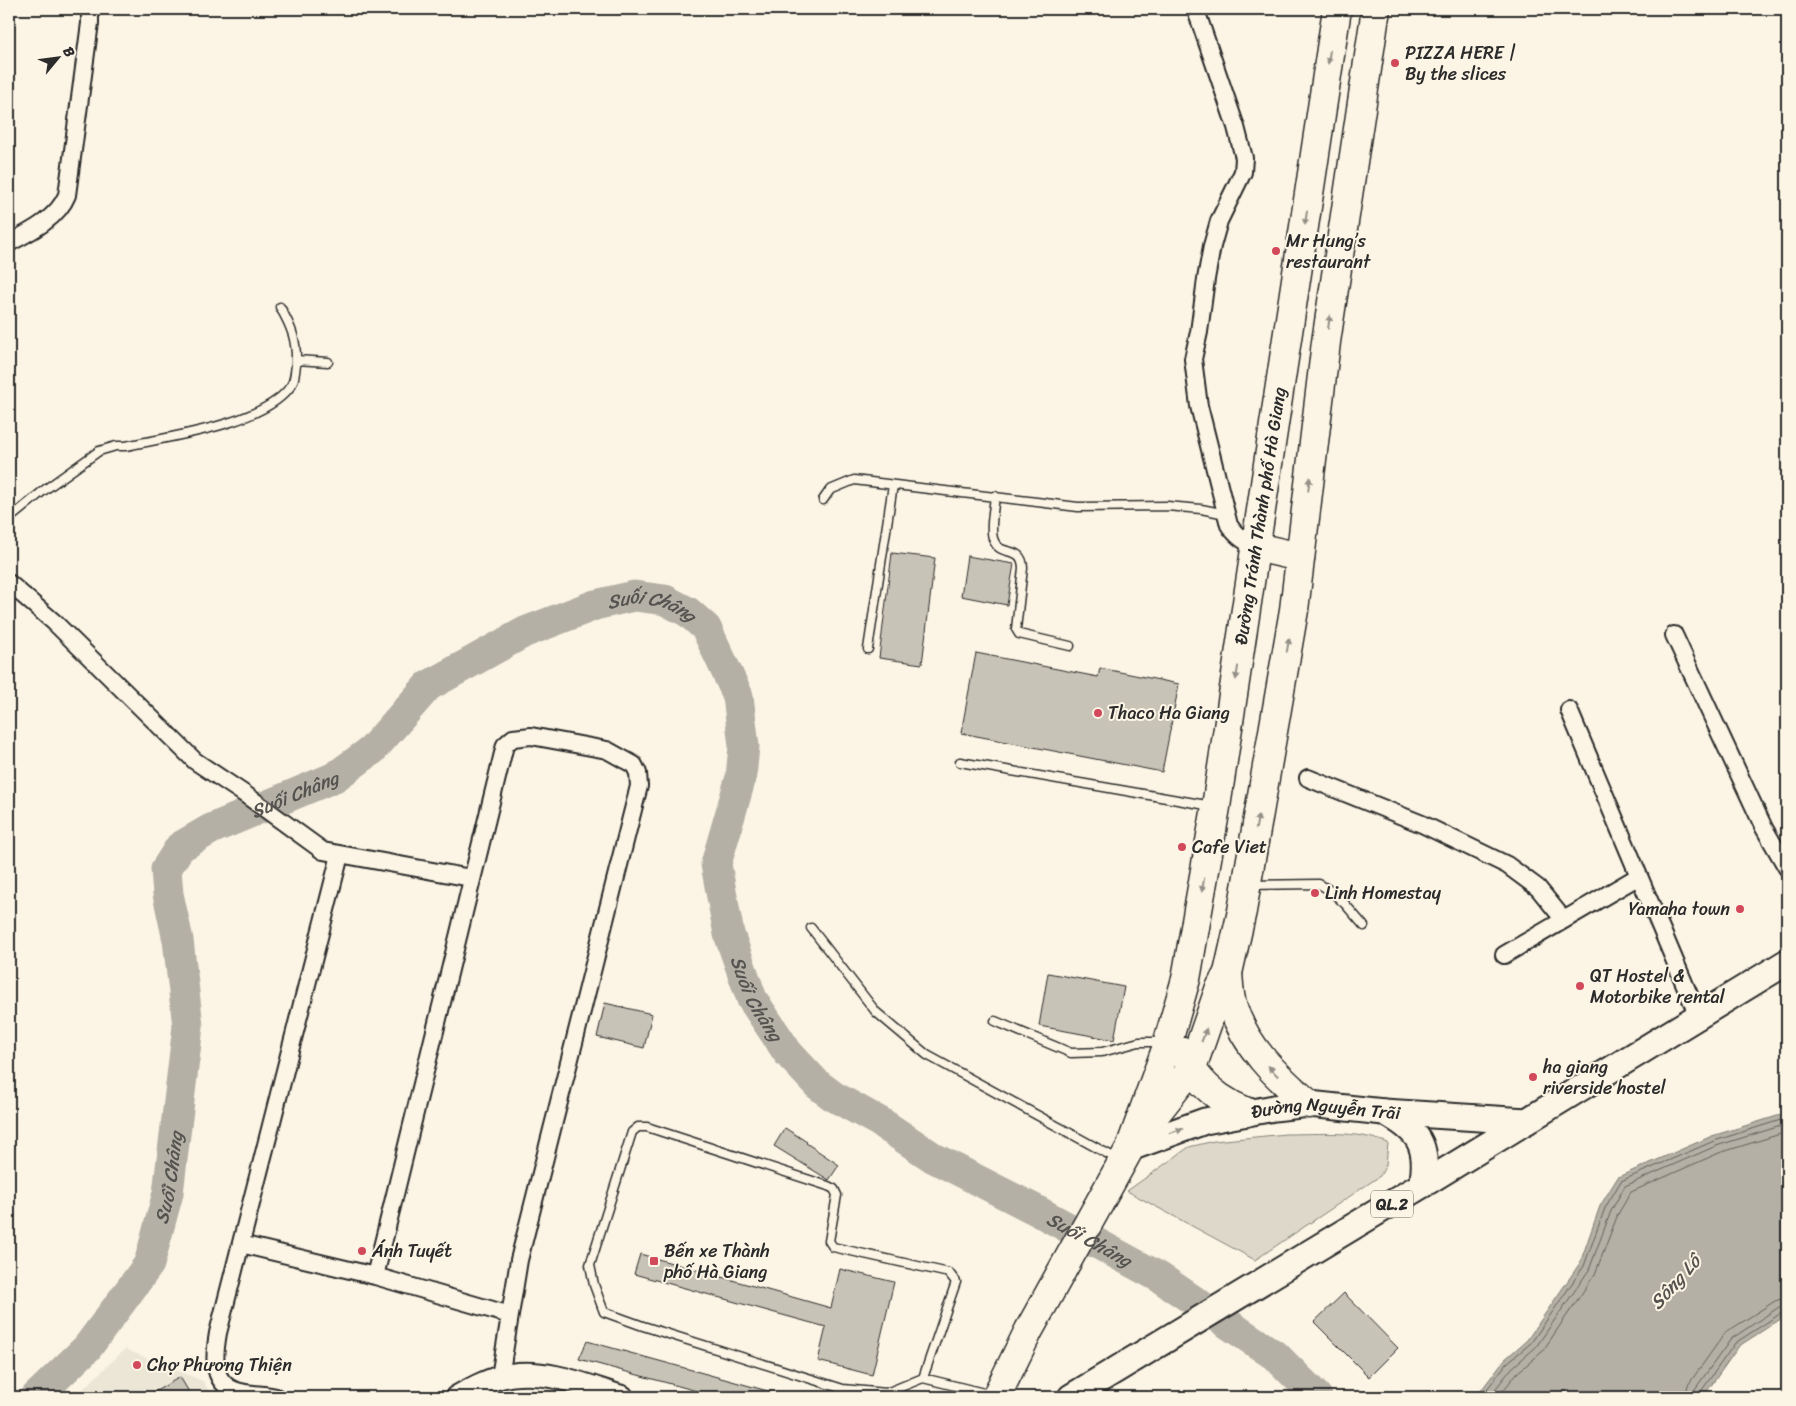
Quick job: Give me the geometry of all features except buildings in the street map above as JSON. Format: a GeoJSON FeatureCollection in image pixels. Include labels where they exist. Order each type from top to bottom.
{"type":"FeatureCollection","features":[{"type":"Feature","properties":{"kind":"highway","name":"Đường Tránh Thành phố Hà Giang"},"geometry":{"type":"LineString","coordinates":[[1123,1161],[1149,1098],[1186,979],[1216,806],[1337,9]]}},
{"type":"Feature","properties":{"kind":"highway"},"geometry":{"type":"LineString","coordinates":[[996,1397],[1042,1307],[1123,1161],[1192,1068],[1219,990],[1228,973],[1246,885],[1293,620],[1326,342],[1376,9]]}},
{"type":"Feature","properties":{"kind":"highway"},"geometry":{"type":"LineString","coordinates":[[1256,547],[1300,557]]}},
{"type":"Feature","properties":{"kind":"highway"},"geometry":{"type":"LineString","coordinates":[[1228,973],[1232,1004],[1248,1041],[1277,1075],[1309,1104]]}},
{"type":"Feature","properties":{"kind":"highway"},"geometry":{"type":"LineString","coordinates":[[1171,1032],[1197,1076],[1217,1095],[1236,1108],[1247,1112]]}},
{"type":"Feature","properties":{"kind":"main road","name":"QL.2"},"geometry":{"type":"LineString","coordinates":[[1071,1397],[1422,1186],[1787,962]]}},
{"type":"Feature","properties":{"kind":"main road","name":"Đường Nguyễn Trãi"},"geometry":{"type":"LineString","coordinates":[[1123,1161],[1205,1121],[1247,1112],[1309,1104],[1384,1112],[1527,1121]]}},
{"type":"Feature","properties":{"kind":"main road"},"geometry":{"type":"LineString","coordinates":[[1384,1112],[1402,1122],[1413,1131],[1417,1138],[1422,1149],[1426,1170],[1422,1186]]}},
{"type":"Feature","properties":{"kind":"street"},"geometry":{"type":"LineString","coordinates":[[9,242],[28,232],[60,209],[67,195],[90,23],[90,9]]}},
{"type":"Feature","properties":{"kind":"street"},"geometry":{"type":"LineString","coordinates":[[1194,9],[1200,19],[1236,127],[1244,158],[1243,172],[1219,221],[1212,246],[1193,359],[1199,406],[1229,525],[1234,533],[1256,547]]}},
{"type":"Feature","properties":{"kind":"street"},"geometry":{"type":"LineString","coordinates":[[9,583],[54,622],[194,761],[246,795],[323,851],[472,878]]}},
{"type":"Feature","properties":{"kind":"street"},"geometry":{"type":"LineString","coordinates":[[1674,635],[1764,828],[1787,868]]}},
{"type":"Feature","properties":{"kind":"street"},"geometry":{"type":"LineString","coordinates":[[1569,710],[1698,1016]]}},
{"type":"Feature","properties":{"kind":"street"},"geometry":{"type":"LineString","coordinates":[[375,1276],[505,745],[508,741],[518,737],[531,736],[607,750],[634,765],[638,773],[638,786],[519,1260],[500,1377]]}},
{"type":"Feature","properties":{"kind":"street"},"geometry":{"type":"LineString","coordinates":[[1308,778],[1422,824],[1507,865],[1538,888],[1564,920]]}},
{"type":"Feature","properties":{"kind":"street"},"geometry":{"type":"LineString","coordinates":[[276,1397],[267,1394],[240,1392],[229,1388],[221,1389],[214,1357],[240,1244],[340,855]]}},
{"type":"Feature","properties":{"kind":"street"},"geometry":{"type":"LineString","coordinates":[[1504,955],[1639,876]]}},
{"type":"Feature","properties":{"kind":"street"},"geometry":{"type":"LineString","coordinates":[[240,1244],[375,1276],[510,1315]]}},
{"type":"Feature","properties":{"kind":"street"},"geometry":{"type":"LineString","coordinates":[[457,1397],[500,1377],[533,1374],[557,1377],[622,1397]]}},
{"type":"Feature","properties":{"kind":"lane"},"geometry":{"type":"LineString","coordinates":[[9,519],[99,451],[116,446],[126,446],[211,429],[256,411],[282,394],[291,384],[295,374],[296,360],[294,338],[280,307]]}},
{"type":"Feature","properties":{"kind":"lane"},"geometry":{"type":"LineString","coordinates":[[296,360],[328,362]]}},
{"type":"Feature","properties":{"kind":"lane"},"geometry":{"type":"LineString","coordinates":[[823,500],[830,490],[854,480],[1078,507],[1167,506],[1201,509],[1226,514]]}},
{"type":"Feature","properties":{"kind":"lane"},"geometry":{"type":"LineString","coordinates":[[868,648],[893,485]]}},
{"type":"Feature","properties":{"kind":"lane"},"geometry":{"type":"LineString","coordinates":[[995,496],[992,535],[995,544],[1002,549],[1019,554],[1023,560],[1016,629],[1019,634],[1070,646]]}},
{"type":"Feature","properties":{"kind":"lane"},"geometry":{"type":"LineString","coordinates":[[960,762],[1216,806]]}},
{"type":"Feature","properties":{"kind":"lane"},"geometry":{"type":"LineString","coordinates":[[1246,885],[1319,884],[1332,891],[1364,926]]}},
{"type":"Feature","properties":{"kind":"lane"},"geometry":{"type":"LineString","coordinates":[[811,928],[876,1012],[927,1055],[1123,1161]]}},
{"type":"Feature","properties":{"kind":"lane"},"geometry":{"type":"LineString","coordinates":[[995,1021],[1071,1053],[1102,1052],[1171,1032]]}},
{"type":"Feature","properties":{"kind":"lane"},"geometry":{"type":"LineString","coordinates":[[923,1378],[956,1282],[950,1273],[833,1247],[829,1241],[837,1195],[834,1189],[828,1186],[646,1127],[638,1127],[632,1132],[590,1266],[594,1286],[604,1312],[843,1389],[886,1392],[923,1378],[996,1397]]}},
{"type":"Feature","properties":{"kind":"shaded area"},"geometry":{"type":"Polygon","coordinates":[[[1286,1134],[1351,1134],[1376,1139],[1388,1143],[1386,1165],[1380,1176],[1255,1260],[1127,1191],[1189,1147],[1214,1141],[1286,1134]]]}},
{"type":"Feature","properties":{"kind":"shaded area","name":"Chợ Phương Thiện"},"geometry":{"type":"Polygon","coordinates":[[[125,1349],[203,1381],[213,1397],[75,1397],[125,1349]]]}},
{"type":"Feature","properties":{"kind":"water","name":"Sông Lô"},"geometry":{"type":"Polygon","coordinates":[[[1787,1113],[1787,1315],[1739,1346],[1703,1397],[1476,1397],[1504,1360],[1527,1340],[1580,1263],[1600,1206],[1618,1177],[1712,1136],[1787,1113]]]}},
{"type":"Feature","properties":{"kind":"waterway","name":"Suối Châng"},"geometry":{"type":"LineString","coordinates":[[36,1397],[87,1348],[149,1264],[168,1193],[188,1026],[178,940],[168,894],[166,869],[180,847],[211,829],[335,777],[372,750],[428,686],[525,632],[595,605],[634,596],[665,600],[688,612],[706,628],[738,696],[744,746],[741,777],[716,864],[729,934],[752,999],[788,1053],[817,1084],[833,1096],[880,1122],[934,1158],[1034,1209],[1159,1277],[1277,1357],[1317,1397]]}},
{"type":"Feature","properties":{"kind":"place","name":"PIZZA HERE | By the slices"},"geometry":{"type":"Point","coordinates":[1395,63]}},
{"type":"Feature","properties":{"kind":"place","name":"Mr Hung’s restaurant"},"geometry":{"type":"Point","coordinates":[1276,251]}},
{"type":"Feature","properties":{"kind":"place","name":"Thaco Ha Giang"},"geometry":{"type":"Point","coordinates":[1098,713]}},
{"type":"Feature","properties":{"kind":"place","name":"Cafe Viet"},"geometry":{"type":"Point","coordinates":[1182,847]}},
{"type":"Feature","properties":{"kind":"place","name":"Linh Homestay"},"geometry":{"type":"Point","coordinates":[1315,893]}},
{"type":"Feature","properties":{"kind":"place","name":"Yamaha town"},"geometry":{"type":"Point","coordinates":[1740,909]}},
{"type":"Feature","properties":{"kind":"place","name":"QT Hostel & Motorbike rental"},"geometry":{"type":"Point","coordinates":[1580,986]}},
{"type":"Feature","properties":{"kind":"place","name":"ha giang riverside hostel"},"geometry":{"type":"Point","coordinates":[1533,1077]}},
{"type":"Feature","properties":{"kind":"place","name":"Ánh Tuyết"},"geometry":{"type":"Point","coordinates":[362,1251]}},
{"type":"Feature","properties":{"kind":"place","name":"Bến xe Thành phố Hà Giang"},"geometry":{"type":"Point","coordinates":[654,1261]}},
{"type":"Feature","properties":{"kind":"place","name":"Chợ Phương Thiện"},"geometry":{"type":"Point","coordinates":[137,1365]}}]}
